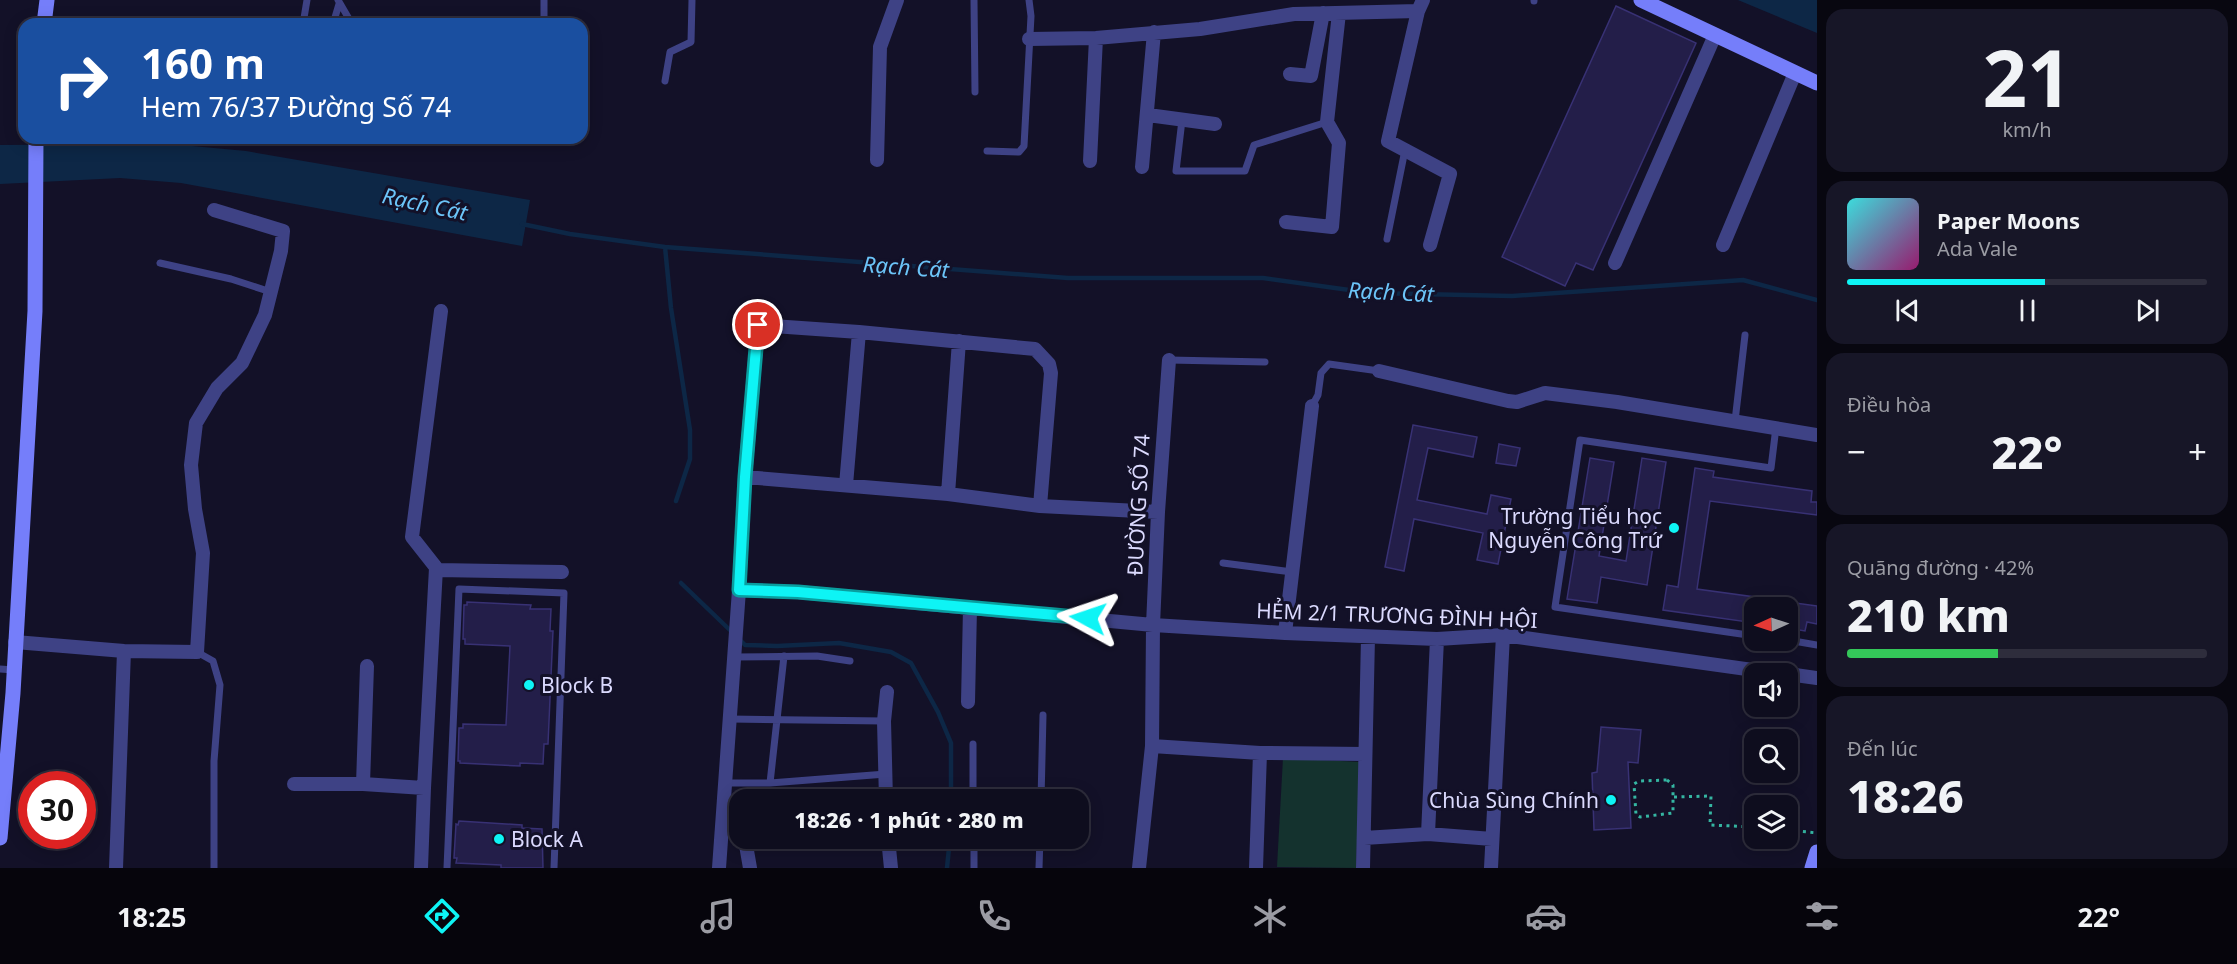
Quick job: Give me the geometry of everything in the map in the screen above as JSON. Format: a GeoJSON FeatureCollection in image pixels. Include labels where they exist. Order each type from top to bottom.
{"type":"FeatureCollection","features":[{"type":"Feature","properties":{"kind":"street"},"geometry":{"type":"LineString","coordinates":[[45,18],[47,0]]}},
{"type":"Feature","properties":{"kind":"street"},"geometry":{"type":"LineString","coordinates":[[877,160],[880,46],[897,0]]}},
{"type":"Feature","properties":{"kind":"street"},"geometry":{"type":"LineString","coordinates":[[1641,0],[1817,83]]}},
{"type":"Feature","properties":{"kind":"street"},"geometry":{"type":"LineString","coordinates":[[1029,39],[1096,38],[1200,28],[1294,14],[1339,13],[1420,6],[1388,141],[1450,174],[1430,245]]}},
{"type":"Feature","properties":{"kind":"street"},"geometry":{"type":"LineString","coordinates":[[1286,222],[1332,227],[1339,143],[1327,122],[1339,13]]}},
{"type":"Feature","properties":{"kind":"street"},"geometry":{"type":"LineString","coordinates":[[1290,74],[1311,76],[1323,14]]}},
{"type":"Feature","properties":{"kind":"street"},"geometry":{"type":"LineString","coordinates":[[1142,166],[1154,32]]}},
{"type":"Feature","properties":{"kind":"street"},"geometry":{"type":"LineString","coordinates":[[1615,263],[1715,35]]}},
{"type":"Feature","properties":{"kind":"street"},"geometry":{"type":"LineString","coordinates":[[1090,161],[1096,38]]}},
{"type":"Feature","properties":{"kind":"street"},"geometry":{"type":"LineString","coordinates":[[1723,245],[1795,73]]}},
{"type":"Feature","properties":{"kind":"street"},"geometry":{"type":"LineString","coordinates":[[1148,115],[1215,124]]}},
{"type":"Feature","properties":{"kind":"street"},"geometry":{"type":"LineString","coordinates":[[0,838],[7,670],[15,642],[35,311],[36,144]]}},
{"type":"Feature","properties":{"kind":"street"},"geometry":{"type":"LineString","coordinates":[[15,642],[124,651],[197,652],[203,553],[195,509],[191,465],[196,423],[217,388],[242,363],[265,315],[281,251],[283,231],[214,210]]}},
{"type":"Feature","properties":{"kind":"street"},"geometry":{"type":"LineString","coordinates":[[441,311],[412,537],[438,570],[562,572]]}},
{"type":"Feature","properties":{"kind":"street"},"geometry":{"type":"LineString","coordinates":[[719,868],[745,477],[758,325],[1035,349],[1049,364],[1051,373],[1040,506]]}},
{"type":"Feature","properties":{"kind":"street"},"geometry":{"type":"LineString","coordinates":[[846,485],[859,332]]}},
{"type":"Feature","properties":{"kind":"street"},"geometry":{"type":"LineString","coordinates":[[948,494],[959,341]]}},
{"type":"Feature","properties":{"kind":"street","name":"ĐƯỜNG SỐ 74"},"geometry":{"type":"LineString","coordinates":[[1139,868],[1152,746],[1153,625],[1168,360]]}},
{"type":"Feature","properties":{"kind":"street"},"geometry":{"type":"LineString","coordinates":[[1379,371],[1508,401],[1517,402],[1545,393],[1817,435]]}},
{"type":"Feature","properties":{"kind":"street"},"geometry":{"type":"LineString","coordinates":[[1285,633],[1312,406]]}},
{"type":"Feature","properties":{"kind":"street"},"geometry":{"type":"LineString","coordinates":[[745,477],[948,494],[1040,506],[1158,512]]}},
{"type":"Feature","properties":{"kind":"street"},"geometry":{"type":"LineString","coordinates":[[421,868],[436,568]]}},
{"type":"Feature","properties":{"kind":"street","name":"HẺM 2/1 TRƯƠNG ĐÌNH HỘI"},"geometry":{"type":"LineString","coordinates":[[739,590],[798,592],[1153,625],[1285,633],[1437,639],[1503,635],[1744,669]]}},
{"type":"Feature","properties":{"kind":"street"},"geometry":{"type":"LineString","coordinates":[[968,702],[970,608]]}},
{"type":"Feature","properties":{"kind":"street"},"geometry":{"type":"LineString","coordinates":[[1491,868],[1503,635]]}},
{"type":"Feature","properties":{"kind":"street"},"geometry":{"type":"LineString","coordinates":[[1363,868],[1368,637]]}},
{"type":"Feature","properties":{"kind":"street"},"geometry":{"type":"LineString","coordinates":[[1428,834],[1437,639]]}},
{"type":"Feature","properties":{"kind":"street"},"geometry":{"type":"LineString","coordinates":[[116,868],[124,651]]}},
{"type":"Feature","properties":{"kind":"street"},"geometry":{"type":"LineString","coordinates":[[363,784],[367,666]]}},
{"type":"Feature","properties":{"kind":"street"},"geometry":{"type":"LineString","coordinates":[[1798,675],[1817,678]]}},
{"type":"Feature","properties":{"kind":"street"},"geometry":{"type":"LineString","coordinates":[[886,789],[887,693]]}},
{"type":"Feature","properties":{"kind":"street"},"geometry":{"type":"LineString","coordinates":[[1152,746],[1260,753],[1365,754]]}},
{"type":"Feature","properties":{"kind":"street"},"geometry":{"type":"LineString","coordinates":[[1256,868],[1260,753]]}},
{"type":"Feature","properties":{"kind":"street"},"geometry":{"type":"LineString","coordinates":[[294,784],[363,784],[424,788]]}},
{"type":"Feature","properties":{"kind":"street"},"geometry":{"type":"LineString","coordinates":[[723,820],[729,826]]}},
{"type":"Feature","properties":{"kind":"street"},"geometry":{"type":"LineString","coordinates":[[1364,838],[1428,834],[1492,839]]}},
{"type":"Feature","properties":{"kind":"street"},"geometry":{"type":"LineString","coordinates":[[889,849],[891,868]]}},
{"type":"Feature","properties":{"kind":"street"},"geometry":{"type":"LineString","coordinates":[[1812,868],[1817,852]]}},
{"type":"Feature","properties":{"kind":"lane"},"geometry":{"type":"LineString","coordinates":[[304,18],[307,0]]}},
{"type":"Feature","properties":{"kind":"lane"},"geometry":{"type":"LineString","coordinates":[[544,0],[544,18]]}},
{"type":"Feature","properties":{"kind":"lane"},"geometry":{"type":"LineString","coordinates":[[665,81],[670,52],[691,42],[692,0]]}},
{"type":"Feature","properties":{"kind":"lane"},"geometry":{"type":"LineString","coordinates":[[974,0],[975,92]]}},
{"type":"Feature","properties":{"kind":"lane"},"geometry":{"type":"LineString","coordinates":[[987,151],[1019,152],[1024,146],[1031,16],[1029,0]]}},
{"type":"Feature","properties":{"kind":"lane"},"geometry":{"type":"LineString","coordinates":[[335,18],[339,2]]}},
{"type":"Feature","properties":{"kind":"lane"},"geometry":{"type":"LineString","coordinates":[[339,2],[348,18]]}},
{"type":"Feature","properties":{"kind":"lane"},"geometry":{"type":"LineString","coordinates":[[1182,119],[1176,171],[1245,171],[1254,145],[1327,122]]}},
{"type":"Feature","properties":{"kind":"lane"},"geometry":{"type":"LineString","coordinates":[[1387,239],[1405,150]]}},
{"type":"Feature","properties":{"kind":"lane"},"geometry":{"type":"LineString","coordinates":[[160,263],[231,279],[271,292]]}},
{"type":"Feature","properties":{"kind":"lane"},"geometry":{"type":"LineString","coordinates":[[1735,421],[1745,335]]}},
{"type":"Feature","properties":{"kind":"lane"},"geometry":{"type":"LineString","coordinates":[[1168,360],[1265,362]]}},
{"type":"Feature","properties":{"kind":"lane"},"geometry":{"type":"LineString","coordinates":[[1312,406],[1318,395],[1321,373],[1329,364],[1379,371]]}},
{"type":"Feature","properties":{"kind":"lane"},"geometry":{"type":"LineString","coordinates":[[1744,634],[1554,607],[1580,440],[1771,468],[1776,427]]}},
{"type":"Feature","properties":{"kind":"lane"},"geometry":{"type":"LineString","coordinates":[[1223,563],[1292,572]]}},
{"type":"Feature","properties":{"kind":"lane"},"geometry":{"type":"LineString","coordinates":[[447,868],[459,589],[564,593],[554,868]]}},
{"type":"Feature","properties":{"kind":"lane"},"geometry":{"type":"LineString","coordinates":[[1798,642],[1817,645]]}},
{"type":"Feature","properties":{"kind":"lane"},"geometry":{"type":"LineString","coordinates":[[197,652],[213,661],[219,685],[214,760],[214,868]]}},
{"type":"Feature","properties":{"kind":"lane"},"geometry":{"type":"LineString","coordinates":[[770,783],[784,656]]}},
{"type":"Feature","properties":{"kind":"lane"},"geometry":{"type":"LineString","coordinates":[[734,657],[818,656],[850,661]]}},
{"type":"Feature","properties":{"kind":"lane"},"geometry":{"type":"LineString","coordinates":[[1041,789],[1043,715]]}},
{"type":"Feature","properties":{"kind":"lane"},"geometry":{"type":"LineString","coordinates":[[730,719],[885,722]]}},
{"type":"Feature","properties":{"kind":"lane"},"geometry":{"type":"LineString","coordinates":[[973,744],[973,789]]}},
{"type":"Feature","properties":{"kind":"lane"},"geometry":{"type":"LineString","coordinates":[[725,783],[770,783],[886,774]]}},
{"type":"Feature","properties":{"kind":"lane"},"geometry":{"type":"LineString","coordinates":[[974,849],[974,868]]}},
{"type":"Feature","properties":{"kind":"lane"},"geometry":{"type":"LineString","coordinates":[[1039,868],[1040,849]]}},
{"type":"Feature","properties":{"kind":"path"},"geometry":{"type":"LineString","coordinates":[[1667,780],[1671,782],[1674,797],[1674,809],[1670,815],[1640,817],[1634,812],[1633,787],[1639,781],[1667,780]]}},
{"type":"Feature","properties":{"kind":"path"},"geometry":{"type":"LineString","coordinates":[[1674,797],[1711,796],[1710,825],[1744,827]]}},
{"type":"Feature","properties":{"kind":"path"},"geometry":{"type":"LineString","coordinates":[[1798,831],[1817,833]]}},
{"type":"Feature","properties":{"kind":"green space"},"geometry":{"type":"Polygon","coordinates":[[[1283,758],[1360,762],[1356,868],[1277,867],[1283,758]]]}},
{"type":"Feature","properties":{"kind":"water"},"geometry":{"type":"Polygon","coordinates":[[[1738,0],[1817,0],[1817,33],[1738,0]]]}},
{"type":"Feature","properties":{"kind":"water"},"geometry":{"type":"Polygon","coordinates":[[[171,144],[246,151],[530,200],[522,246],[181,183],[120,178],[0,184],[0,145],[171,144]]]}},
{"type":"Feature","properties":{"kind":"building"},"geometry":{"type":"Polygon","coordinates":[[[1616,6],[1696,43],[1593,270],[1576,263],[1565,286],[1502,257],[1616,6]]]}},
{"type":"Feature","properties":{"kind":"building"},"geometry":{"type":"Polygon","coordinates":[[[1413,425],[1477,437],[1473,457],[1428,448],[1417,500],[1487,514],[1491,495],[1511,499],[1498,564],[1477,560],[1483,533],[1414,519],[1404,571],[1385,567],[1413,425]]]}},
{"type":"Feature","properties":{"kind":"building"},"geometry":{"type":"Polygon","coordinates":[[[1499,444],[1520,448],[1516,466],[1496,463],[1499,444]]]}},
{"type":"Feature","properties":{"kind":"building"},"geometry":{"type":"Polygon","coordinates":[[[1590,458],[1614,462],[1599,556],[1626,561],[1642,458],[1666,462],[1647,585],[1601,577],[1597,603],[1567,599],[1590,458]]]}},
{"type":"Feature","properties":{"kind":"building"},"geometry":{"type":"Polygon","coordinates":[[[1695,468],[1714,471],[1713,477],[1812,491],[1811,502],[1817,502],[1817,515],[1710,501],[1697,589],[1755,597],[1744,597],[1744,621],[1663,610],[1667,585],[1678,587],[1695,468]]]}},
{"type":"Feature","properties":{"kind":"building","name":"Block B"},"geometry":{"type":"Polygon","coordinates":[[[467,602],[531,605],[530,609],[551,609],[550,631],[553,631],[548,744],[544,744],[543,764],[520,763],[520,766],[460,763],[458,761],[459,728],[463,728],[463,724],[506,725],[510,646],[465,644],[465,639],[463,639],[464,605],[467,605],[467,602]]]}},
{"type":"Feature","properties":{"kind":"building"},"geometry":{"type":"Polygon","coordinates":[[[1798,603],[1817,606],[1817,624],[1807,622],[1805,631],[1798,630],[1798,603]]]}},
{"type":"Feature","properties":{"kind":"building"},"geometry":{"type":"Polygon","coordinates":[[[1601,727],[1641,730],[1638,763],[1628,762],[1631,828],[1594,830],[1592,773],[1597,772],[1601,727]]]}},
{"type":"Feature","properties":{"kind":"building","name":"Block A"},"geometry":{"type":"Polygon","coordinates":[[[459,821],[522,825],[522,828],[542,829],[543,868],[501,868],[501,865],[456,863],[457,858],[454,858],[456,824],[458,825],[459,821]]]}},
{"type":"Feature","properties":{"kind":"waterway","name":"Rạch Cát"},"geometry":{"type":"LineString","coordinates":[[522,224],[570,234],[665,247],[1068,278],[1263,278],[1371,293],[1512,296],[1743,280],[1817,300]]}},
{"type":"Feature","properties":{"kind":"waterway"},"geometry":{"type":"LineString","coordinates":[[665,247],[671,308],[690,430],[690,459],[676,501]]}},
{"type":"Feature","properties":{"kind":"waterway"},"geometry":{"type":"LineString","coordinates":[[681,583],[733,633]]}},
{"type":"Feature","properties":{"kind":"waterway"},"geometry":{"type":"LineString","coordinates":[[739,639],[745,645],[839,643],[891,652],[911,663],[938,712],[951,743],[951,789]]}},
{"type":"Feature","properties":{"kind":"waterway"},"geometry":{"type":"LineString","coordinates":[[947,868],[949,849]]}},
{"type":"Feature","properties":{"kind":"place","name":"Trường Tiểu học Nguyễn Công Trứ"},"geometry":{"type":"Point","coordinates":[1674,528]}},
{"type":"Feature","properties":{"kind":"place","name":"Block B"},"geometry":{"type":"Point","coordinates":[529,685]}},
{"type":"Feature","properties":{"kind":"place","name":"Chùa Sùng Chính"},"geometry":{"type":"Point","coordinates":[1611,800]}},
{"type":"Feature","properties":{"kind":"place","name":"Block A"},"geometry":{"type":"Point","coordinates":[499,839]}},
{"type":"Feature","properties":{"kind":"route"},"geometry":{"type":"LineString","coordinates":[[758,325],[745,477],[739,590],[798,592],[1088,618]]}}]}
